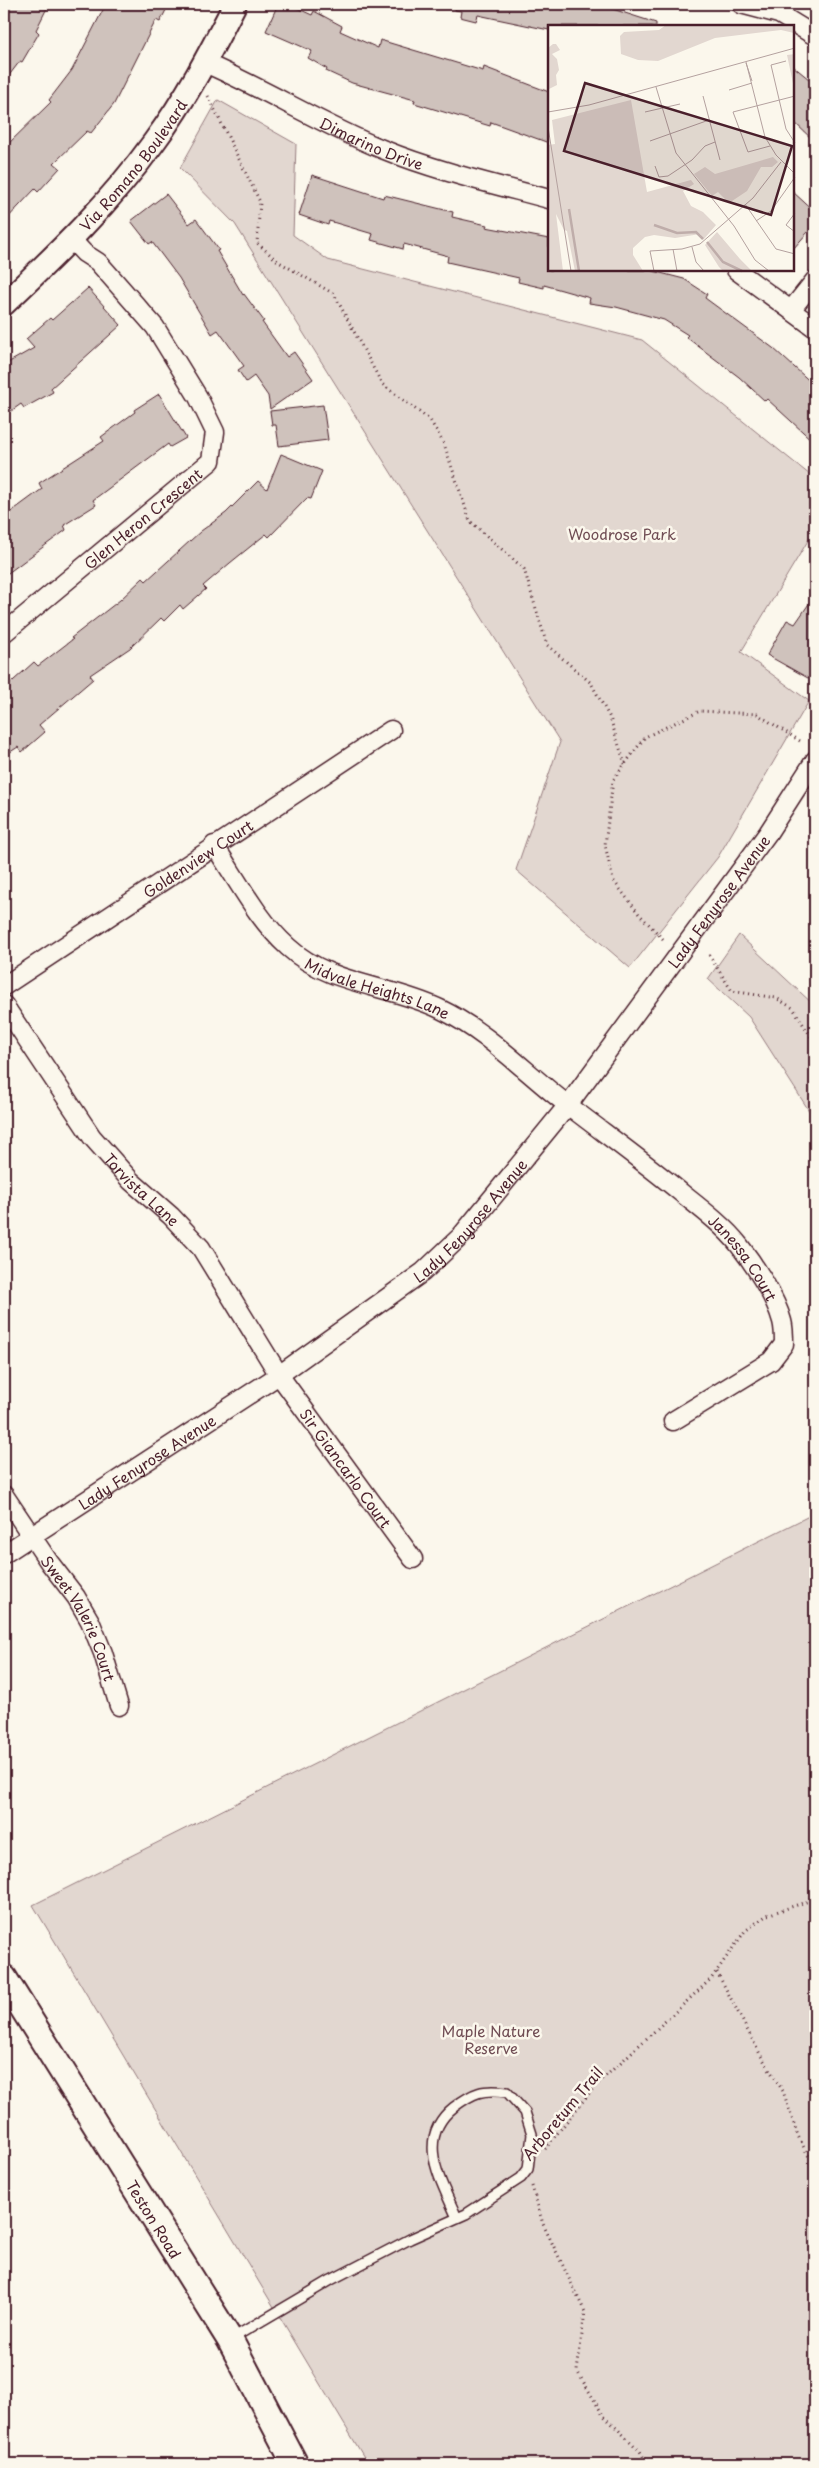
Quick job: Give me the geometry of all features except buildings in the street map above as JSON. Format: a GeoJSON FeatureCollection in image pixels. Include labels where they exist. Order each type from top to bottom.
{"type":"FeatureCollection","features":[{"type":"Feature","properties":{"kind":"main road","name":"Teston Road"},"geometry":{"type":"LineString","coordinates":[[4,1978],[230,2340],[295,2464]]}},
{"type":"Feature","properties":{"kind":"street","name":"Via Romano Boulevard"},"geometry":{"type":"LineString","coordinates":[[4,304],[72,240],[154,142],[205,63],[235,4]]}},
{"type":"Feature","properties":{"kind":"street"},"geometry":{"type":"LineString","coordinates":[[741,4],[779,14],[815,36]]}},
{"type":"Feature","properties":{"kind":"street","name":"Dimarino Drive"},"geometry":{"type":"LineString","coordinates":[[205,63],[322,123],[383,150],[435,169],[548,199]]}},
{"type":"Feature","properties":{"kind":"street","name":"Glen Heron Crescent"},"geometry":{"type":"LineString","coordinates":[[4,633],[211,461],[215,432],[198,397],[155,328],[98,262],[84,253],[72,240]]}},
{"type":"Feature","properties":{"kind":"street"},"geometry":{"type":"LineString","coordinates":[[737,271],[815,328]]}},
{"type":"Feature","properties":{"kind":"street"},"geometry":{"type":"LineString","coordinates":[[791,310],[815,280]]}},
{"type":"Feature","properties":{"kind":"street","name":"Goldenview Court"},"geometry":{"type":"LineString","coordinates":[[4,986],[214,845],[391,730]]}},
{"type":"Feature","properties":{"kind":"street","name":"Lady Fenyrose Avenue"},"geometry":{"type":"LineString","coordinates":[[4,1554],[278,1375],[423,1272],[461,1236],[568,1105],[768,834],[815,760]]}},
{"type":"Feature","properties":{"kind":"street","name":"Midvale Heights Lane"},"geometry":{"type":"LineString","coordinates":[[214,845],[258,912],[288,947],[312,963],[350,980],[393,991],[441,1009],[485,1038],[568,1105]]}},
{"type":"Feature","properties":{"kind":"street","name":"Torvista Lane"},"geometry":{"type":"LineString","coordinates":[[4,1005],[92,1137],[131,1182],[171,1216],[200,1248],[278,1375]]}},
{"type":"Feature","properties":{"kind":"street","name":"Janessa Court"},"geometry":{"type":"LineString","coordinates":[[568,1105],[644,1162],[700,1208],[739,1245],[771,1296],[782,1320],[784,1344],[771,1361],[673,1421]]}},
{"type":"Feature","properties":{"kind":"street","name":"Sir Giancarlo Court"},"geometry":{"type":"LineString","coordinates":[[278,1375],[413,1559]]}},
{"type":"Feature","properties":{"kind":"street","name":"Sweet Valerie Court"},"geometry":{"type":"LineString","coordinates":[[4,1494],[76,1597],[90,1621],[103,1652],[119,1706]]}},
{"type":"Feature","properties":{"kind":"lane"},"geometry":{"type":"LineString","coordinates":[[230,2340],[331,2280],[466,2214],[521,2178],[528,2169],[532,2134],[525,2112],[507,2092],[485,2090],[466,2097],[445,2114],[433,2134],[433,2162],[457,2218]]}},
{"type":"Feature","properties":{"kind":"path"},"geometry":{"type":"LineString","coordinates":[[206,92],[260,202],[257,243],[279,262],[334,294],[382,384],[430,420],[444,444],[470,521],[524,569],[547,645],[591,683],[610,718],[625,764]]}},
{"type":"Feature","properties":{"kind":"path"},"geometry":{"type":"LineString","coordinates":[[663,939],[639,914],[613,880],[605,845],[613,780],[645,737],[700,711],[757,714],[800,741]]}},
{"type":"Feature","properties":{"kind":"path"},"geometry":{"type":"LineString","coordinates":[[709,955],[732,991],[776,998],[793,1008],[815,1043]]}},
{"type":"Feature","properties":{"kind":"path","name":"Arboretum Trail"},"geometry":{"type":"LineString","coordinates":[[647,2464],[640,2451],[603,2414],[577,2371],[585,2312],[543,2224],[528,2169],[595,2086],[717,1972],[744,1931],[767,1915],[815,1899]]}},
{"type":"Feature","properties":{"kind":"path"},"geometry":{"type":"LineString","coordinates":[[717,1972],[761,2056],[783,2091],[798,2136],[815,2164]]}},
{"type":"Feature","properties":{"kind":"green space","name":"Woodrose Park"},"geometry":{"type":"Polygon","coordinates":[[[218,100],[296,144],[293,235],[328,260],[642,340],[815,479],[815,529],[741,652],[809,701],[718,857],[630,968],[516,870],[560,742],[235,224],[180,168],[218,100]]]}},
{"type":"Feature","properties":{"kind":"green space"},"geometry":{"type":"Polygon","coordinates":[[[739,935],[815,1006],[815,1120],[749,1017],[708,979],[739,935]]]}},
{"type":"Feature","properties":{"kind":"green space","name":"Maple Nature Reserve"},"geometry":{"type":"Polygon","coordinates":[[[815,1513],[815,2464],[368,2464],[33,1905],[815,1513]]]}}]}
